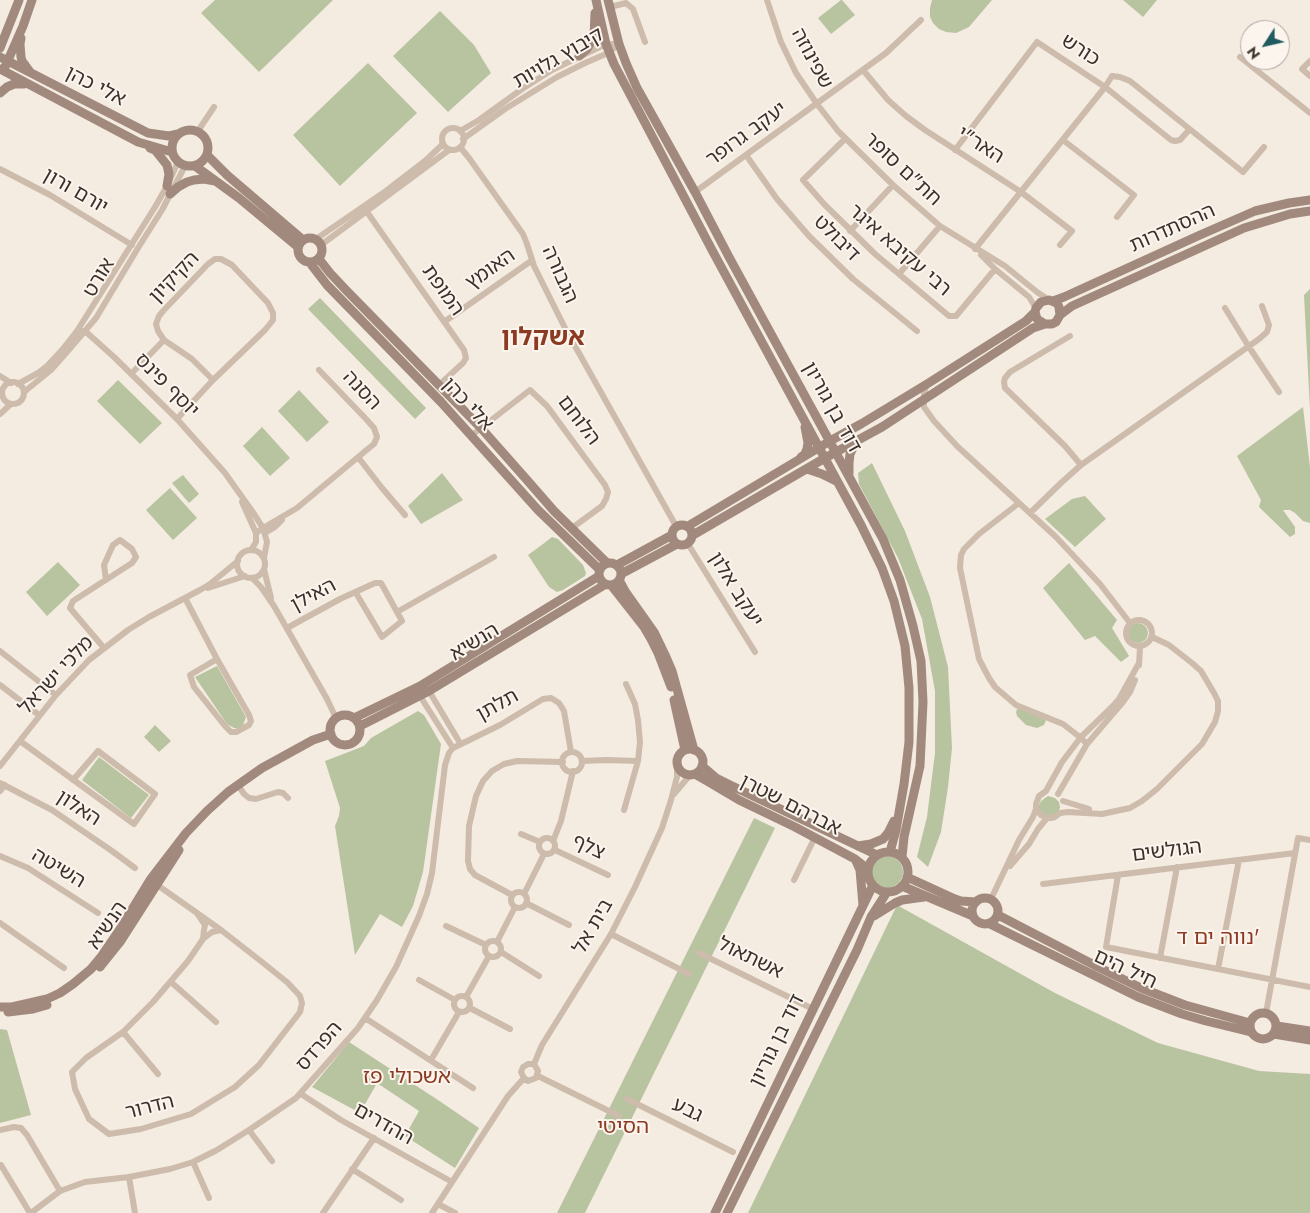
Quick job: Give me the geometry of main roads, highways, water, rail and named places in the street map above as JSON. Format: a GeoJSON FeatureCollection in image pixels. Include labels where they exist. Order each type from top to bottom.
{"type":"FeatureCollection","features":[{"type":"Feature","properties":{"kind":"district","name":"אשקלון"},"geometry":{"type":"Point","coordinates":[543,339]}},
{"type":"Feature","properties":{"kind":"district","name":"נווה ים ד'"},"geometry":{"type":"Point","coordinates":[1218,939]}},
{"type":"Feature","properties":{"kind":"district","name":"אשכולי פז"},"geometry":{"type":"Point","coordinates":[407,1078]}},
{"type":"Feature","properties":{"kind":"district","name":"הסיטי"},"geometry":{"type":"Point","coordinates":[623,1128]}}]}
